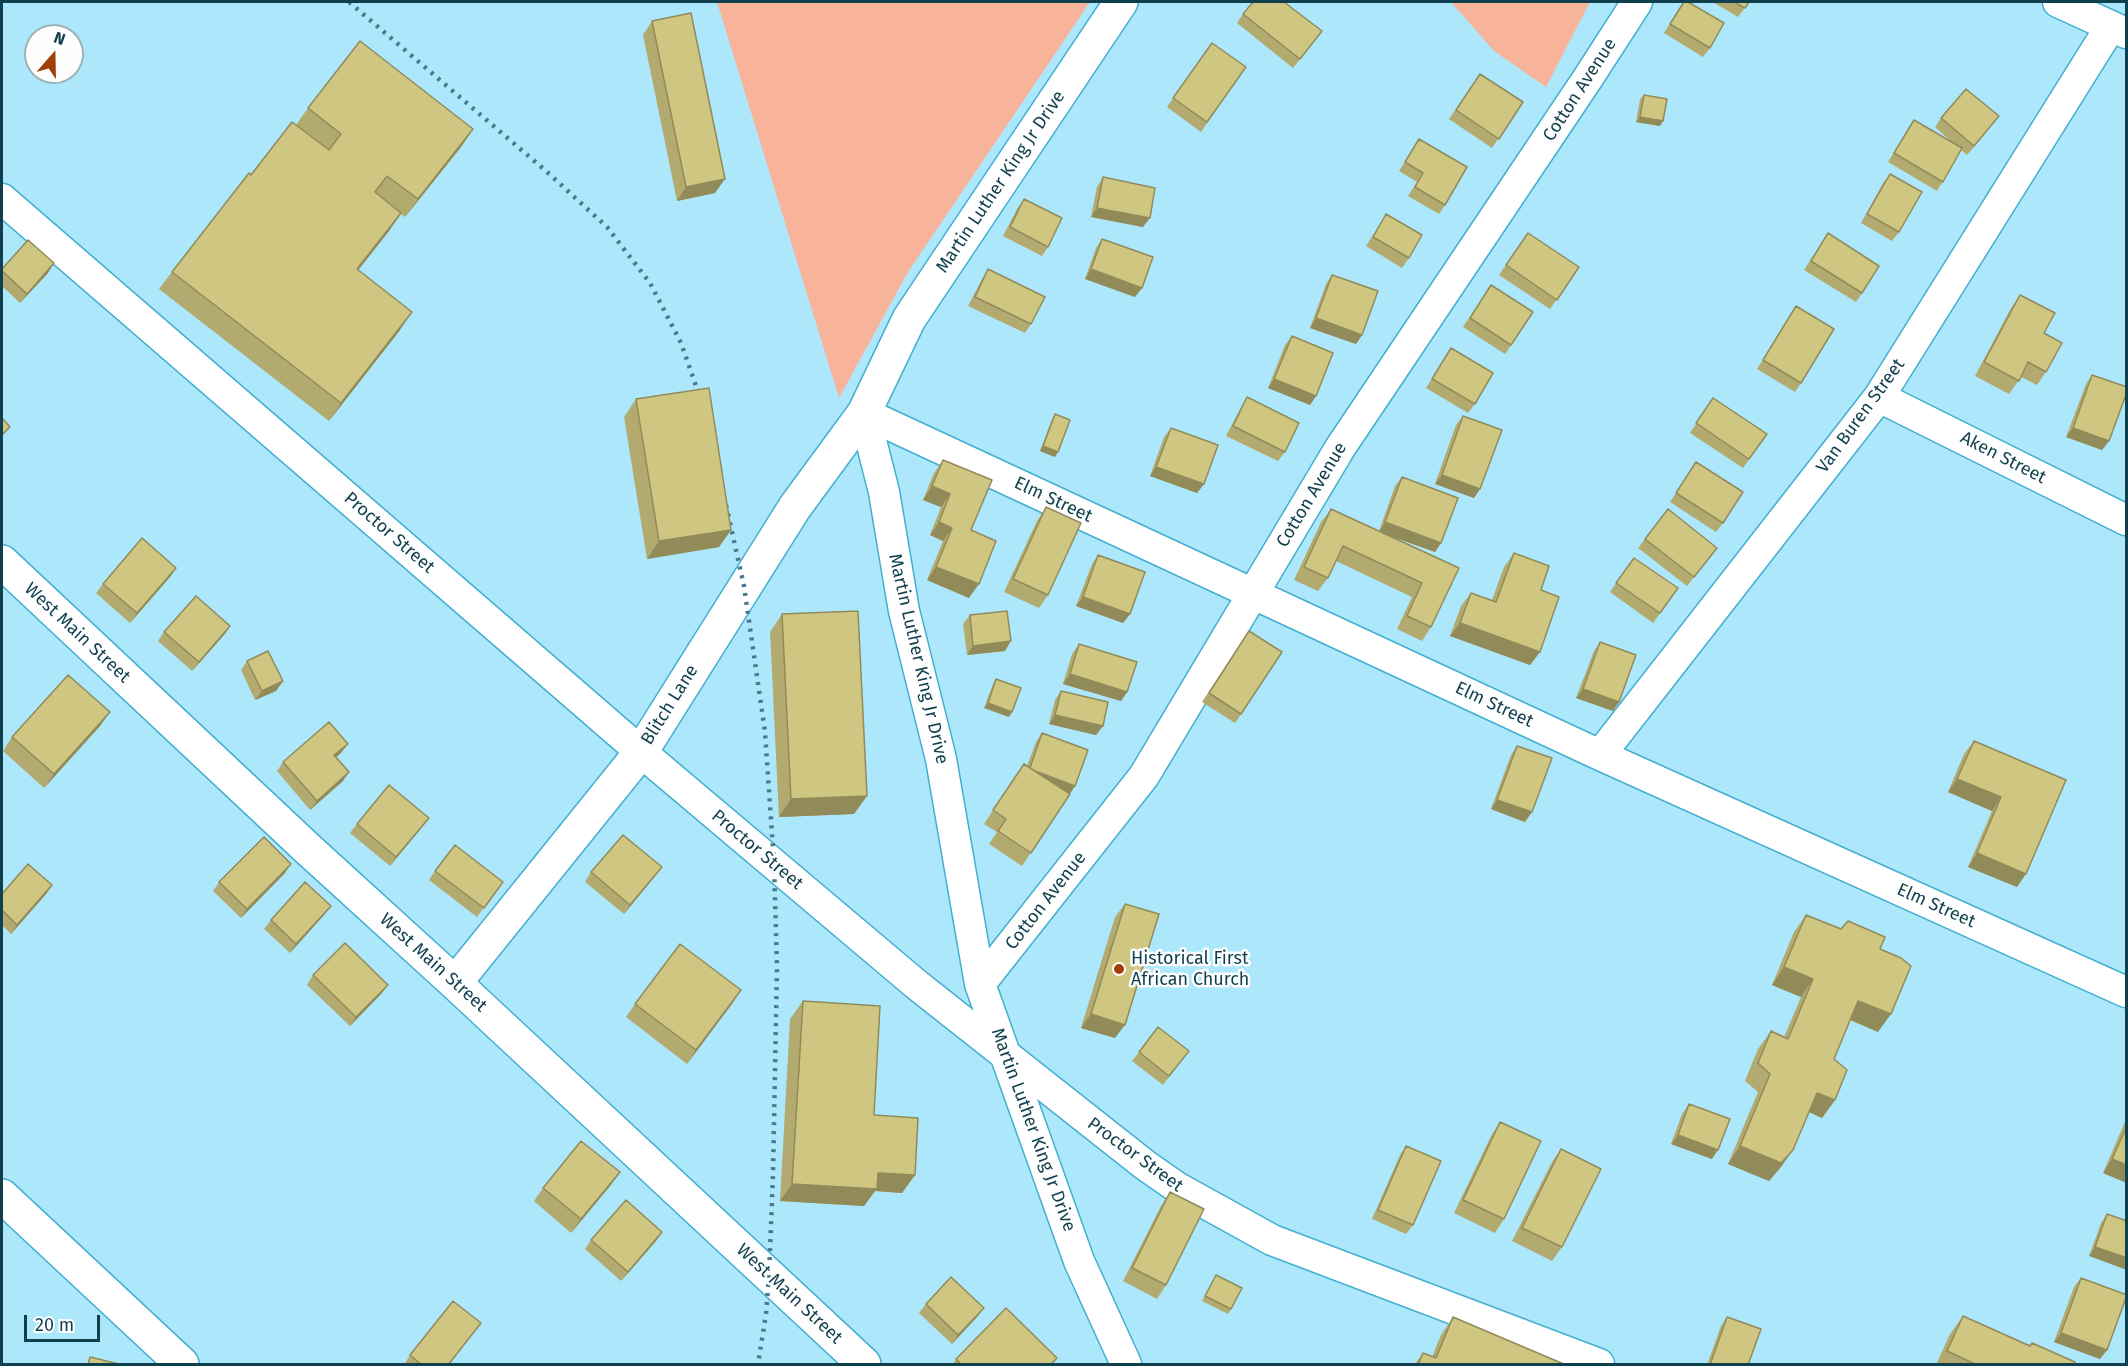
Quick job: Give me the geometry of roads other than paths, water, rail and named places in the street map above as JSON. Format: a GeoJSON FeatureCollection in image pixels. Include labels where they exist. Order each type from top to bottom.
{"type":"FeatureCollection","features":[{"type":"Feature","properties":{"kind":"street","name":"Martin Luther King Jr Drive"},"geometry":{"type":"LineString","coordinates":[[1121,2],[909,319],[864,413],[884,492],[904,611],[941,759],[980,984],[1079,1261],[1126,1365]]}},
{"type":"Feature","properties":{"kind":"street","name":"Cotton Avenue"},"geometry":{"type":"LineString","coordinates":[[980,984],[1144,776],[1340,448],[1582,88],[1637,2]]}},
{"type":"Feature","properties":{"kind":"street"},"geometry":{"type":"LineString","coordinates":[[2058,2],[2119,29]]}},
{"type":"Feature","properties":{"kind":"street","name":"Van Buren Street"},"geometry":{"type":"LineString","coordinates":[[1600,755],[1879,398],[2119,29]]}},
{"type":"Feature","properties":{"kind":"street","name":"Proctor Street"},"geometry":{"type":"LineString","coordinates":[[2,199],[641,752],[917,985],[1145,1165],[1178,1188],[1272,1240],[1599,1365]]}},
{"type":"Feature","properties":{"kind":"street","name":"Aken Street"},"geometry":{"type":"LineString","coordinates":[[1879,398],[2127,520]]}},
{"type":"Feature","properties":{"kind":"street","name":"Elm Street"},"geometry":{"type":"LineString","coordinates":[[864,413],[1600,755],[2127,992]]}},
{"type":"Feature","properties":{"kind":"street","name":"Blitch Lane"},"geometry":{"type":"LineString","coordinates":[[455,983],[641,752],[795,507],[864,413]]}},
{"type":"Feature","properties":{"kind":"street","name":"West Main Street"},"geometry":{"type":"LineString","coordinates":[[2,562],[864,1365]]}},
{"type":"Feature","properties":{"kind":"street"},"geometry":{"type":"LineString","coordinates":[[2,1196],[182,1365]]}},
{"type":"Feature","properties":{"kind":"railway"},"geometry":{"type":"LineString","coordinates":[[349,2],[546,171],[607,227],[650,283],[681,343],[703,406]]}},
{"type":"Feature","properties":{"kind":"railway"},"geometry":{"type":"LineString","coordinates":[[726,505],[744,586],[765,732],[774,864],[777,967],[773,1175],[766,1314],[758,1364]]}},
{"type":"Feature","properties":{"kind":"place","name":"Historical First African Church"},"geometry":{"type":"Point","coordinates":[1119,969]}}]}
